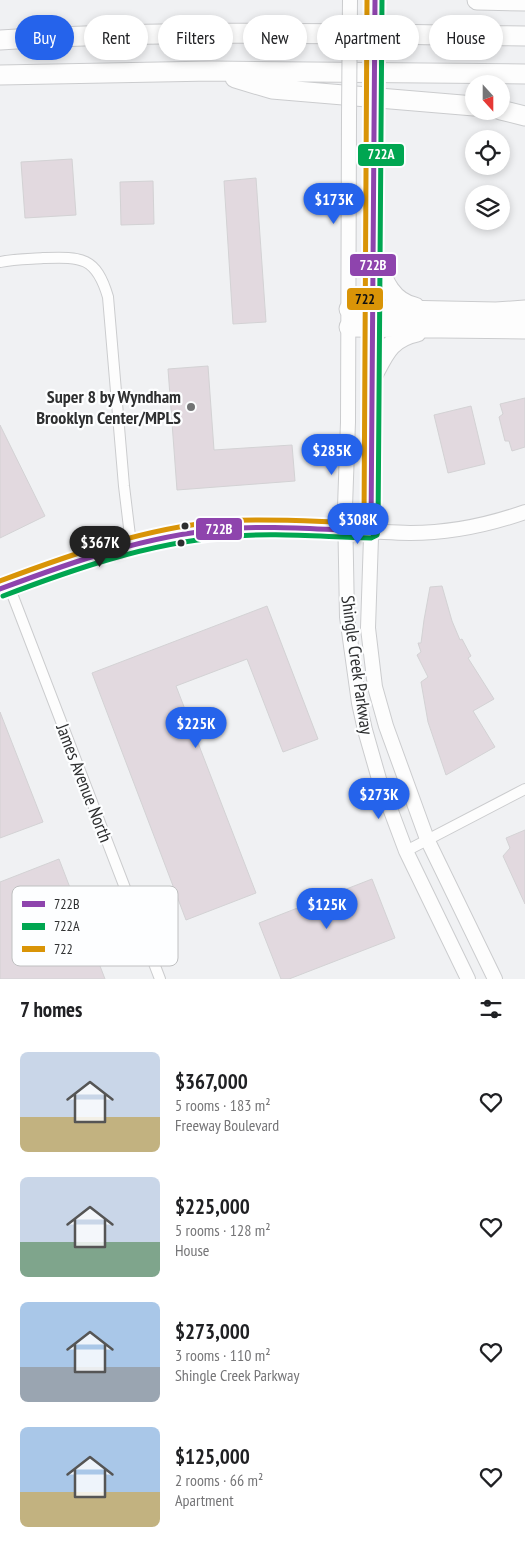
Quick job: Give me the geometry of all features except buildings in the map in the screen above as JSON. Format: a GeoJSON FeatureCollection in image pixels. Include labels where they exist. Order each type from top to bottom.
{"type":"FeatureCollection","features":[{"type":"Feature","properties":{"kind":"highway"},"geometry":{"type":"LineString","coordinates":[[477,0],[525,1]]}},
{"type":"Feature","properties":{"kind":"highway"},"geometry":{"type":"LineString","coordinates":[[0,40],[201,34],[525,36]]}},
{"type":"Feature","properties":{"kind":"highway"},"geometry":{"type":"LineString","coordinates":[[212,71],[272,89],[465,105]]}},
{"type":"Feature","properties":{"kind":"highway"},"geometry":{"type":"LineString","coordinates":[[0,75],[212,71],[525,74]]}},
{"type":"Feature","properties":{"kind":"highway"},"geometry":{"type":"LineString","coordinates":[[510,112],[525,116]]}},
{"type":"Feature","properties":{"kind":"highway"},"geometry":{"type":"LineString","coordinates":[[373,254],[382,277],[397,299],[431,320]]}},
{"type":"Feature","properties":{"kind":"highway"},"geometry":{"type":"LineString","coordinates":[[349,309],[373,318],[431,320],[525,329]]}},
{"type":"Feature","properties":{"kind":"highway"},"geometry":{"type":"LineString","coordinates":[[373,375],[385,352],[395,340],[409,334],[431,320],[525,310]]}},
{"type":"Feature","properties":{"kind":"highway"},"geometry":{"type":"LineString","coordinates":[[348,327],[373,318]]}},
{"type":"Feature","properties":{"kind":"street","name":"Shingle Creek Parkway"},"geometry":{"type":"LineString","coordinates":[[350,0],[347,617],[359,703],[379,779],[406,850],[468,979]]}},
{"type":"Feature","properties":{"kind":"street","name":"Shingle Creek Parkway"},"geometry":{"type":"LineString","coordinates":[[375,0],[373,375],[368,628],[374,687],[386,726],[427,839],[495,979]]}},
{"type":"Feature","properties":{"kind":"street"},"geometry":{"type":"LineString","coordinates":[[0,262],[76,257],[97,270],[104,282],[108,297],[124,486],[131,544]]}},
{"type":"Feature","properties":{"kind":"street"},"geometry":{"type":"LineString","coordinates":[[5,588],[95,554],[131,544],[188,533],[259,527],[327,528],[411,533],[466,528],[491,523],[525,512]]}},
{"type":"Feature","properties":{"kind":"street","name":"James Avenue North"},"geometry":{"type":"LineString","coordinates":[[5,588],[123,886]]}},
{"type":"Feature","properties":{"kind":"street"},"geometry":{"type":"LineString","coordinates":[[406,850],[525,789]]}},
{"type":"Feature","properties":{"kind":"street","name":"James Avenue North"},"geometry":{"type":"LineString","coordinates":[[155,966],[160,979]]}},
{"type":"Feature","properties":{"kind":"transit line","name":"722"},"geometry":{"type":"LineString","coordinates":[[0,581],[82,552],[138,536],[194,524],[258,520],[364,523],[367,0]]}},
{"type":"Feature","properties":{"kind":"transit line","name":"722B"},"geometry":{"type":"LineString","coordinates":[[0,589],[54,569],[109,552],[194,532],[260,527],[371,531],[375,0]]}},
{"type":"Feature","properties":{"kind":"transit line","name":"722A"},"geometry":{"type":"LineString","coordinates":[[3,596],[83,567],[166,545],[194,540],[259,535],[371,538],[377,535],[382,0]]}},
{"type":"Feature","properties":{"kind":"place","name":"Super 8 by Wyndham Brooklyn Center/MPLS"},"geometry":{"type":"Point","coordinates":[191,407]}}]}
